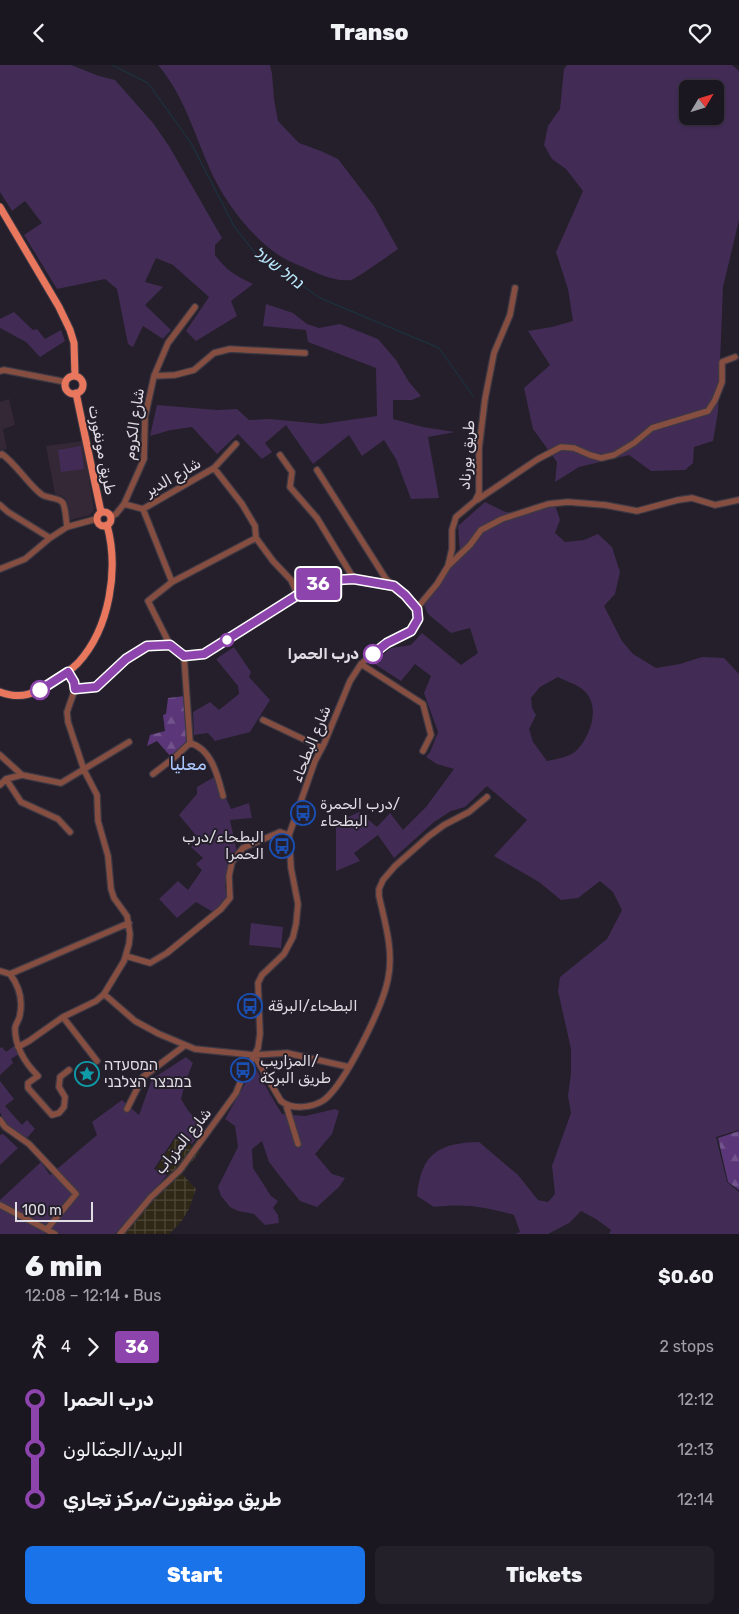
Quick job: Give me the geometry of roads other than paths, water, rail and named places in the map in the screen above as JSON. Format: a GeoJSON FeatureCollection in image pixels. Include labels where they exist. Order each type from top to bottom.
{"type":"FeatureCollection","features":[{"type":"Feature","properties":{"kind":"main road"},"geometry":{"type":"LineString","coordinates":[[0,207],[59,307],[70,330],[74,343],[75,376]]}},
{"type":"Feature","properties":{"kind":"main road"},"geometry":{"type":"LineString","coordinates":[[75,376],[82,381],[83,386],[81,391],[76,393],[68,391],[66,382],[70,377],[75,376]]}},
{"type":"Feature","properties":{"kind":"main road","name":"طريق مونفورت"},"geometry":{"type":"LineString","coordinates":[[76,393],[101,512]]}},
{"type":"Feature","properties":{"kind":"main road"},"geometry":{"type":"LineString","coordinates":[[0,692],[11,696],[28,695],[40,690],[68,672],[78,663],[94,639],[106,613],[112,564],[112,545],[107,525],[110,522],[110,517],[108,513],[101,512],[96,519],[100,525],[107,525]]}},
{"type":"Feature","properties":{"kind":"street","name":"طريق بورناد"},"geometry":{"type":"LineString","coordinates":[[417,609],[437,584],[448,566],[452,549],[452,530],[456,517],[476,501],[479,493],[479,448],[485,399],[494,353],[510,315],[515,288]]}},
{"type":"Feature","properties":{"kind":"street","name":"شارع الكروم"},"geometry":{"type":"LineString","coordinates":[[110,517],[116,514],[124,504],[144,459],[145,417],[154,376],[168,343],[195,307]]}},
{"type":"Feature","properties":{"kind":"street"},"geometry":{"type":"LineString","coordinates":[[154,376],[175,375],[194,370],[214,353],[230,349],[306,353]]}},
{"type":"Feature","properties":{"kind":"street"},"geometry":{"type":"LineString","coordinates":[[476,501],[538,459],[561,447],[574,448],[590,455],[601,457],[614,455],[634,443],[652,428],[708,411],[715,400],[722,382],[722,362],[735,357]]}},
{"type":"Feature","properties":{"kind":"street"},"geometry":{"type":"LineString","coordinates":[[0,371],[4,370],[66,382]]}},
{"type":"Feature","properties":{"kind":"street","name":"شارع الدير"},"geometry":{"type":"LineString","coordinates":[[124,504],[142,509],[214,468],[236,444]]}},
{"type":"Feature","properties":{"kind":"street"},"geometry":{"type":"LineString","coordinates":[[0,455],[2,454],[8,459],[43,496],[60,501],[63,504],[67,527]]}},
{"type":"Feature","properties":{"kind":"street"},"geometry":{"type":"LineString","coordinates":[[280,455],[292,471],[290,487],[317,518],[354,579]]}},
{"type":"Feature","properties":{"kind":"street"},"geometry":{"type":"LineString","coordinates":[[214,468],[242,503],[255,526],[256,538],[273,561],[291,580],[298,596]]}},
{"type":"Feature","properties":{"kind":"street"},"geometry":{"type":"LineString","coordinates":[[317,470],[386,579],[405,595],[417,609]]}},
{"type":"Feature","properties":{"kind":"street"},"geometry":{"type":"LineString","coordinates":[[448,566],[470,545],[481,530],[502,519],[548,504],[568,502],[605,505],[637,511],[678,499],[692,498],[715,505],[739,500]]}},
{"type":"Feature","properties":{"kind":"street"},"geometry":{"type":"LineString","coordinates":[[0,505],[50,538]]}},
{"type":"Feature","properties":{"kind":"street","name":"شارع الدير"},"geometry":{"type":"LineString","coordinates":[[142,509],[172,582]]}},
{"type":"Feature","properties":{"kind":"street"},"geometry":{"type":"LineString","coordinates":[[0,569],[25,559],[50,538],[67,527],[96,519]]}},
{"type":"Feature","properties":{"kind":"street"},"geometry":{"type":"LineString","coordinates":[[256,538],[172,582],[148,601],[170,645],[184,656],[204,654],[315,584],[354,579],[394,586]]}},
{"type":"Feature","properties":{"kind":"street","name":"شارع البطحاء"},"geometry":{"type":"LineString","coordinates":[[254,1055],[258,1047],[260,1034],[258,983],[262,975],[284,954],[293,937],[296,924],[298,904],[291,868],[289,835],[315,761],[350,681],[360,664],[377,650],[411,631],[418,619],[417,609]]}},
{"type":"Feature","properties":{"kind":"street"},"geometry":{"type":"LineString","coordinates":[[75,689],[96,687],[126,659],[147,646],[170,645]]}},
{"type":"Feature","properties":{"kind":"street"},"geometry":{"type":"LineString","coordinates":[[153,774],[176,757],[190,743],[184,656]]}},
{"type":"Feature","properties":{"kind":"street"},"geometry":{"type":"LineString","coordinates":[[360,664],[423,704],[431,735],[423,751]]}},
{"type":"Feature","properties":{"kind":"street"},"geometry":{"type":"LineString","coordinates":[[18,1047],[63,1017],[96,1001],[104,994],[126,956],[130,934],[127,916],[111,889],[108,856],[98,821],[97,795],[84,771],[68,722],[67,711],[75,689],[74,682],[68,672]]}},
{"type":"Feature","properties":{"kind":"street"},"geometry":{"type":"LineString","coordinates":[[263,720],[322,748]]}},
{"type":"Feature","properties":{"kind":"street"},"geometry":{"type":"LineString","coordinates":[[0,785],[6,779],[22,775],[61,783],[129,743]]}},
{"type":"Feature","properties":{"kind":"street"},"geometry":{"type":"LineString","coordinates":[[190,743],[195,744],[210,758],[223,796]]}},
{"type":"Feature","properties":{"kind":"street"},"geometry":{"type":"LineString","coordinates":[[0,755],[22,775]]}},
{"type":"Feature","properties":{"kind":"street"},"geometry":{"type":"LineString","coordinates":[[6,779],[21,802],[58,819],[70,832]]}},
{"type":"Feature","properties":{"kind":"street"},"geometry":{"type":"LineString","coordinates":[[254,1055],[281,1101],[286,1105],[295,1107],[320,1102],[334,1090],[349,1067],[382,1000],[388,980],[390,951],[379,896],[379,889],[383,880],[395,866],[430,835],[444,825],[470,812],[488,797]]}},
{"type":"Feature","properties":{"kind":"street"},"geometry":{"type":"LineString","coordinates":[[126,956],[150,963],[167,953],[221,909],[230,898],[229,876],[232,862],[243,848],[280,832],[289,835]]}},
{"type":"Feature","properties":{"kind":"street"},"geometry":{"type":"LineString","coordinates":[[10,974],[129,923]]}},
{"type":"Feature","properties":{"kind":"street"},"geometry":{"type":"LineString","coordinates":[[0,971],[10,974],[16,982],[21,997],[20,1016],[15,1027],[18,1047],[27,1066],[38,1076],[28,1083],[28,1088],[52,1115],[59,1113],[64,1107],[65,1097],[59,1087],[60,1077],[69,1070]]}},
{"type":"Feature","properties":{"kind":"street"},"geometry":{"type":"LineString","coordinates":[[104,994],[135,1021],[184,1046],[195,1049],[254,1055],[287,1053],[349,1067]]}},
{"type":"Feature","properties":{"kind":"street"},"geometry":{"type":"LineString","coordinates":[[63,1017],[98,1061]]}},
{"type":"Feature","properties":{"kind":"street"},"geometry":{"type":"LineString","coordinates":[[127,1109],[143,1077],[184,1046]]}},
{"type":"Feature","properties":{"kind":"street","name":"شارع المزراب"},"geometry":{"type":"LineString","coordinates":[[120,1234],[151,1197],[180,1169],[200,1143],[236,1093],[254,1055]]}},
{"type":"Feature","properties":{"kind":"street"},"geometry":{"type":"LineString","coordinates":[[286,1105],[298,1144]]}},
{"type":"Feature","properties":{"kind":"street"},"geometry":{"type":"LineString","coordinates":[[0,1120],[5,1127],[29,1143],[76,1194],[46,1229]]}},
{"type":"Feature","properties":{"kind":"street"},"geometry":{"type":"LineString","coordinates":[[0,1205],[55,1234]]}},
{"type":"Feature","properties":{"kind":"waterway","name":"נחל שעל"},"geometry":{"type":"LineString","coordinates":[[112,65],[148,83],[191,143],[234,226],[255,253],[320,298],[439,348],[473,396]]}},
{"type":"Feature","properties":{"kind":"place","name":"درب الحمرا"},"geometry":{"type":"Point","coordinates":[373,654]}},
{"type":"Feature","properties":{"kind":"place","name":"درب الحمرة/ البطحاء"},"geometry":{"type":"Point","coordinates":[303,813]}},
{"type":"Feature","properties":{"kind":"place","name":"البطحاء/درب الحمرا"},"geometry":{"type":"Point","coordinates":[282,846]}},
{"type":"Feature","properties":{"kind":"place","name":"البطحاء/البرقة"},"geometry":{"type":"Point","coordinates":[250,1006]}},
{"type":"Feature","properties":{"kind":"place","name":"المزاريب/ طريق البركة"},"geometry":{"type":"Point","coordinates":[243,1070]}},
{"type":"Feature","properties":{"kind":"place","name":"המסעדה במבצר הצלבני"},"geometry":{"type":"Point","coordinates":[87,1074]}},
{"type":"Feature","properties":{"kind":"district","name":"معليا"},"geometry":{"type":"Point","coordinates":[188,764]}}]}
